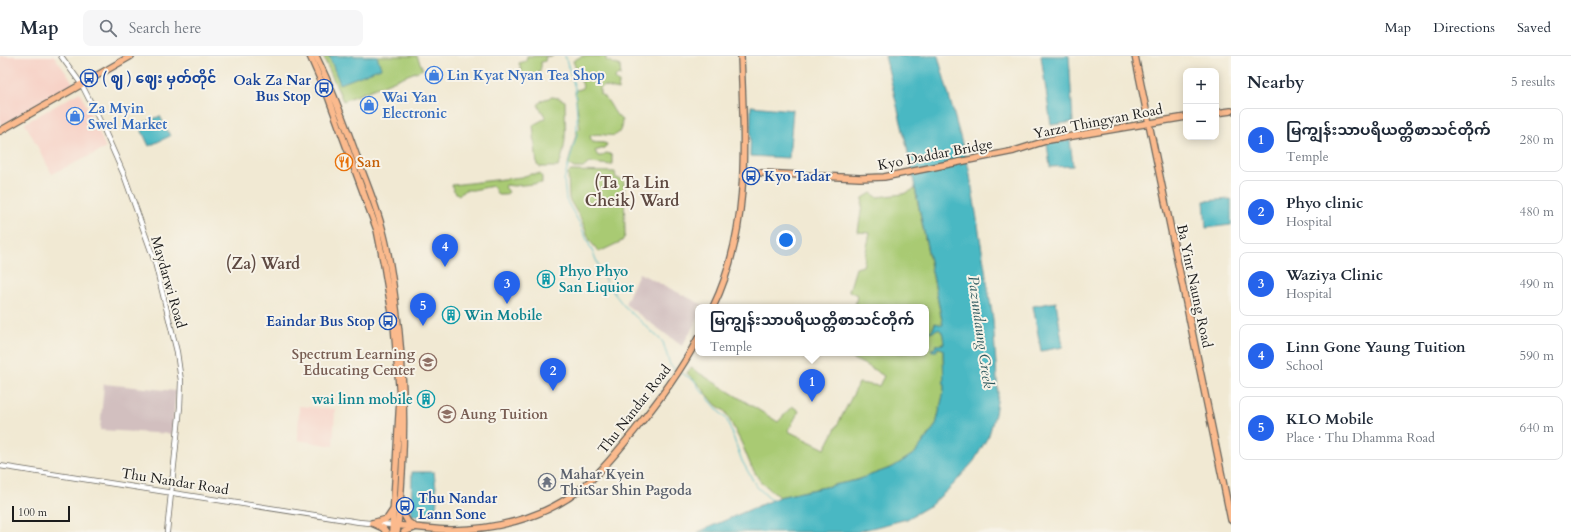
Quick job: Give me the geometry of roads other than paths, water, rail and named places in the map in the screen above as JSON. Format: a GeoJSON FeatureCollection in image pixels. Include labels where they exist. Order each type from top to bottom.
{"type":"FeatureCollection","features":[{"type":"Feature","properties":{"kind":"main road"},"geometry":{"type":"LineString","coordinates":[[0,131],[131,56]]}},
{"type":"Feature","properties":{"kind":"main road"},"geometry":{"type":"LineString","coordinates":[[310,56],[329,99],[377,230],[394,325],[400,398],[397,506],[408,522],[416,527]]}},
{"type":"Feature","properties":{"kind":"main road"},"geometry":{"type":"LineString","coordinates":[[316,56],[334,94],[369,190],[382,228],[390,262],[399,325],[404,404],[404,444],[395,525],[392,532]]}},
{"type":"Feature","properties":{"kind":"main road"},"geometry":{"type":"LineString","coordinates":[[714,304],[729,268],[740,221],[744,172],[741,56]]}},
{"type":"Feature","properties":{"kind":"main road","name":"Ba Yint Naung Road"},"geometry":{"type":"LineString","coordinates":[[1135,56],[1231,520]]}},
{"type":"Feature","properties":{"kind":"main road"},"geometry":{"type":"LineString","coordinates":[[1219,113],[1231,111]]}},
{"type":"Feature","properties":{"kind":"main road","name":"Yarza Thingyan Road"},"geometry":{"type":"LineString","coordinates":[[1014,151],[1049,140],[1183,117]]}},
{"type":"Feature","properties":{"kind":"main road","name":"Kyo Daddar Bridge"},"geometry":{"type":"LineString","coordinates":[[744,172],[861,178],[884,177],[1014,151]]}},
{"type":"Feature","properties":{"kind":"main road","name":"Thu Nandar Road"},"geometry":{"type":"LineString","coordinates":[[395,525],[450,530],[479,529],[506,524],[534,516],[572,495],[590,481],[610,461],[664,394],[681,369],[695,343]]}},
{"type":"Feature","properties":{"kind":"main road"},"geometry":{"type":"LineString","coordinates":[[372,523],[387,519],[397,506]]}},
{"type":"Feature","properties":{"kind":"main road"},"geometry":{"type":"LineString","coordinates":[[372,523],[383,528],[386,532]]}},
{"type":"Feature","properties":{"kind":"main road"},"geometry":{"type":"LineString","coordinates":[[395,525],[397,532]]}},
{"type":"Feature","properties":{"kind":"main road"},"geometry":{"type":"LineString","coordinates":[[404,532],[416,527]]}},
{"type":"Feature","properties":{"kind":"street","name":"Maydarwi Road"},"geometry":{"type":"LineString","coordinates":[[61,56],[82,85],[102,124],[124,175],[155,262],[177,352],[181,391],[167,532]]}},
{"type":"Feature","properties":{"kind":"street","name":"Thu Nandar Road"},"geometry":{"type":"LineString","coordinates":[[0,466],[346,520],[395,525]]}},
{"type":"Feature","properties":{"kind":"water"},"geometry":{"type":"Polygon","coordinates":[[[329,56],[377,56],[381,68],[340,84],[329,56]]]}},
{"type":"Feature","properties":{"kind":"water","name":"Pazundaung Creek"},"geometry":{"type":"Polygon","coordinates":[[[885,56],[938,56],[969,169],[993,319],[998,395],[995,414],[989,435],[974,461],[953,485],[931,505],[907,519],[856,532],[698,532],[779,497],[857,480],[893,467],[915,453],[936,425],[944,391],[943,349],[937,348],[937,351],[932,351],[931,349],[934,349],[936,345],[944,344],[941,331],[937,329],[933,332],[930,331],[933,329],[935,323],[943,325],[906,143],[885,56]]]}},
{"type":"Feature","properties":{"kind":"water"},"geometry":{"type":"Polygon","coordinates":[[[1041,56],[1069,56],[1073,122],[1051,125],[1041,56]]]}},
{"type":"Feature","properties":{"kind":"water"},"geometry":{"type":"Polygon","coordinates":[[[751,106],[793,110],[789,158],[750,156],[751,106]]]}},
{"type":"Feature","properties":{"kind":"water"},"geometry":{"type":"Polygon","coordinates":[[[160,116],[170,136],[149,146],[139,125],[160,116]]]}},
{"type":"Feature","properties":{"kind":"water"},"geometry":{"type":"Polygon","coordinates":[[[1070,140],[1073,166],[1050,167],[1047,143],[1070,140]]]}},
{"type":"Feature","properties":{"kind":"water"},"geometry":{"type":"Polygon","coordinates":[[[1231,199],[1231,225],[1206,228],[1204,201],[1231,199]]]}},
{"type":"Feature","properties":{"kind":"water"},"geometry":{"type":"Polygon","coordinates":[[[1056,302],[1063,347],[1041,351],[1033,306],[1056,302]]]}},
{"type":"Feature","properties":{"kind":"water"},"geometry":{"type":"Polygon","coordinates":[[[412,472],[434,472],[437,496],[436,512],[430,516],[421,517],[411,515],[412,472]]]}},
{"type":"Feature","properties":{"kind":"waterway"},"geometry":{"type":"LineString","coordinates":[[565,56],[575,88],[577,115],[577,134],[564,180],[566,200],[579,222],[607,284],[624,306],[663,342],[670,365],[677,371]]}},
{"type":"Feature","properties":{"kind":"waterway"},"geometry":{"type":"LineString","coordinates":[[680,372],[695,381],[699,388],[727,420],[742,461],[756,486],[771,500]]}},
{"type":"Feature","properties":{"kind":"place","name":"Lin Kyat Nyan Tea Shop"},"geometry":{"type":"Point","coordinates":[434,75]}},
{"type":"Feature","properties":{"kind":"place","name":"( ဈ ) ဈေး မှတ်တိုင်"},"geometry":{"type":"Point","coordinates":[89,78]}},
{"type":"Feature","properties":{"kind":"place","name":"Oak Za Nar Bus Stop"},"geometry":{"type":"Point","coordinates":[324,88]}},
{"type":"Feature","properties":{"kind":"place","name":"Wai Yan Electronic"},"geometry":{"type":"Point","coordinates":[369,105]}},
{"type":"Feature","properties":{"kind":"place","name":"Za Myin Swel Market"},"geometry":{"type":"Point","coordinates":[75,116]}},
{"type":"Feature","properties":{"kind":"place","name":"San"},"geometry":{"type":"Point","coordinates":[344,162]}},
{"type":"Feature","properties":{"kind":"place","name":"Kyo Tadar"},"geometry":{"type":"Point","coordinates":[751,176]}},
{"type":"Feature","properties":{"kind":"place","name":"Linn Gone Yaung Tuition"},"geometry":{"type":"Point","coordinates":[445,267]}},
{"type":"Feature","properties":{"kind":"place","name":"Phyo Phyo San Liquior"},"geometry":{"type":"Point","coordinates":[546,279]}},
{"type":"Feature","properties":{"kind":"place","name":"Waziya Clinic"},"geometry":{"type":"Point","coordinates":[507,304]}},
{"type":"Feature","properties":{"kind":"place","name":"Win Mobile"},"geometry":{"type":"Point","coordinates":[451,315]}},
{"type":"Feature","properties":{"kind":"place","name":"Eaindar Bus Stop"},"geometry":{"type":"Point","coordinates":[388,321]}},
{"type":"Feature","properties":{"kind":"place","name":"KLO Mobile"},"geometry":{"type":"Point","coordinates":[423,326]}},
{"type":"Feature","properties":{"kind":"place","name":"Spectrum Learning Educating Center"},"geometry":{"type":"Point","coordinates":[428,362]}},
{"type":"Feature","properties":{"kind":"place","name":"Phyo clinic"},"geometry":{"type":"Point","coordinates":[553,391]}},
{"type":"Feature","properties":{"kind":"place","name":"wai linn mobile"},"geometry":{"type":"Point","coordinates":[426,399]}},
{"type":"Feature","properties":{"kind":"place","name":"မြကျွန်းသာပရိယတ္တိစာသင်တိုက်"},"geometry":{"type":"Point","coordinates":[812,402]}},
{"type":"Feature","properties":{"kind":"place","name":"Aung Tuition"},"geometry":{"type":"Point","coordinates":[447,414]}},
{"type":"Feature","properties":{"kind":"place","name":"Mahar Kyein ThitSar Shin Pagoda"},"geometry":{"type":"Point","coordinates":[547,482]}},
{"type":"Feature","properties":{"kind":"place","name":"Thu Nandar Lann Sone"},"geometry":{"type":"Point","coordinates":[405,506]}},
{"type":"Feature","properties":{"kind":"district","name":"(Ta Ta Lin Cheik) Ward"},"geometry":{"type":"Point","coordinates":[632,191]}},
{"type":"Feature","properties":{"kind":"district","name":"(Za) Ward"},"geometry":{"type":"Point","coordinates":[263,263]}}]}
